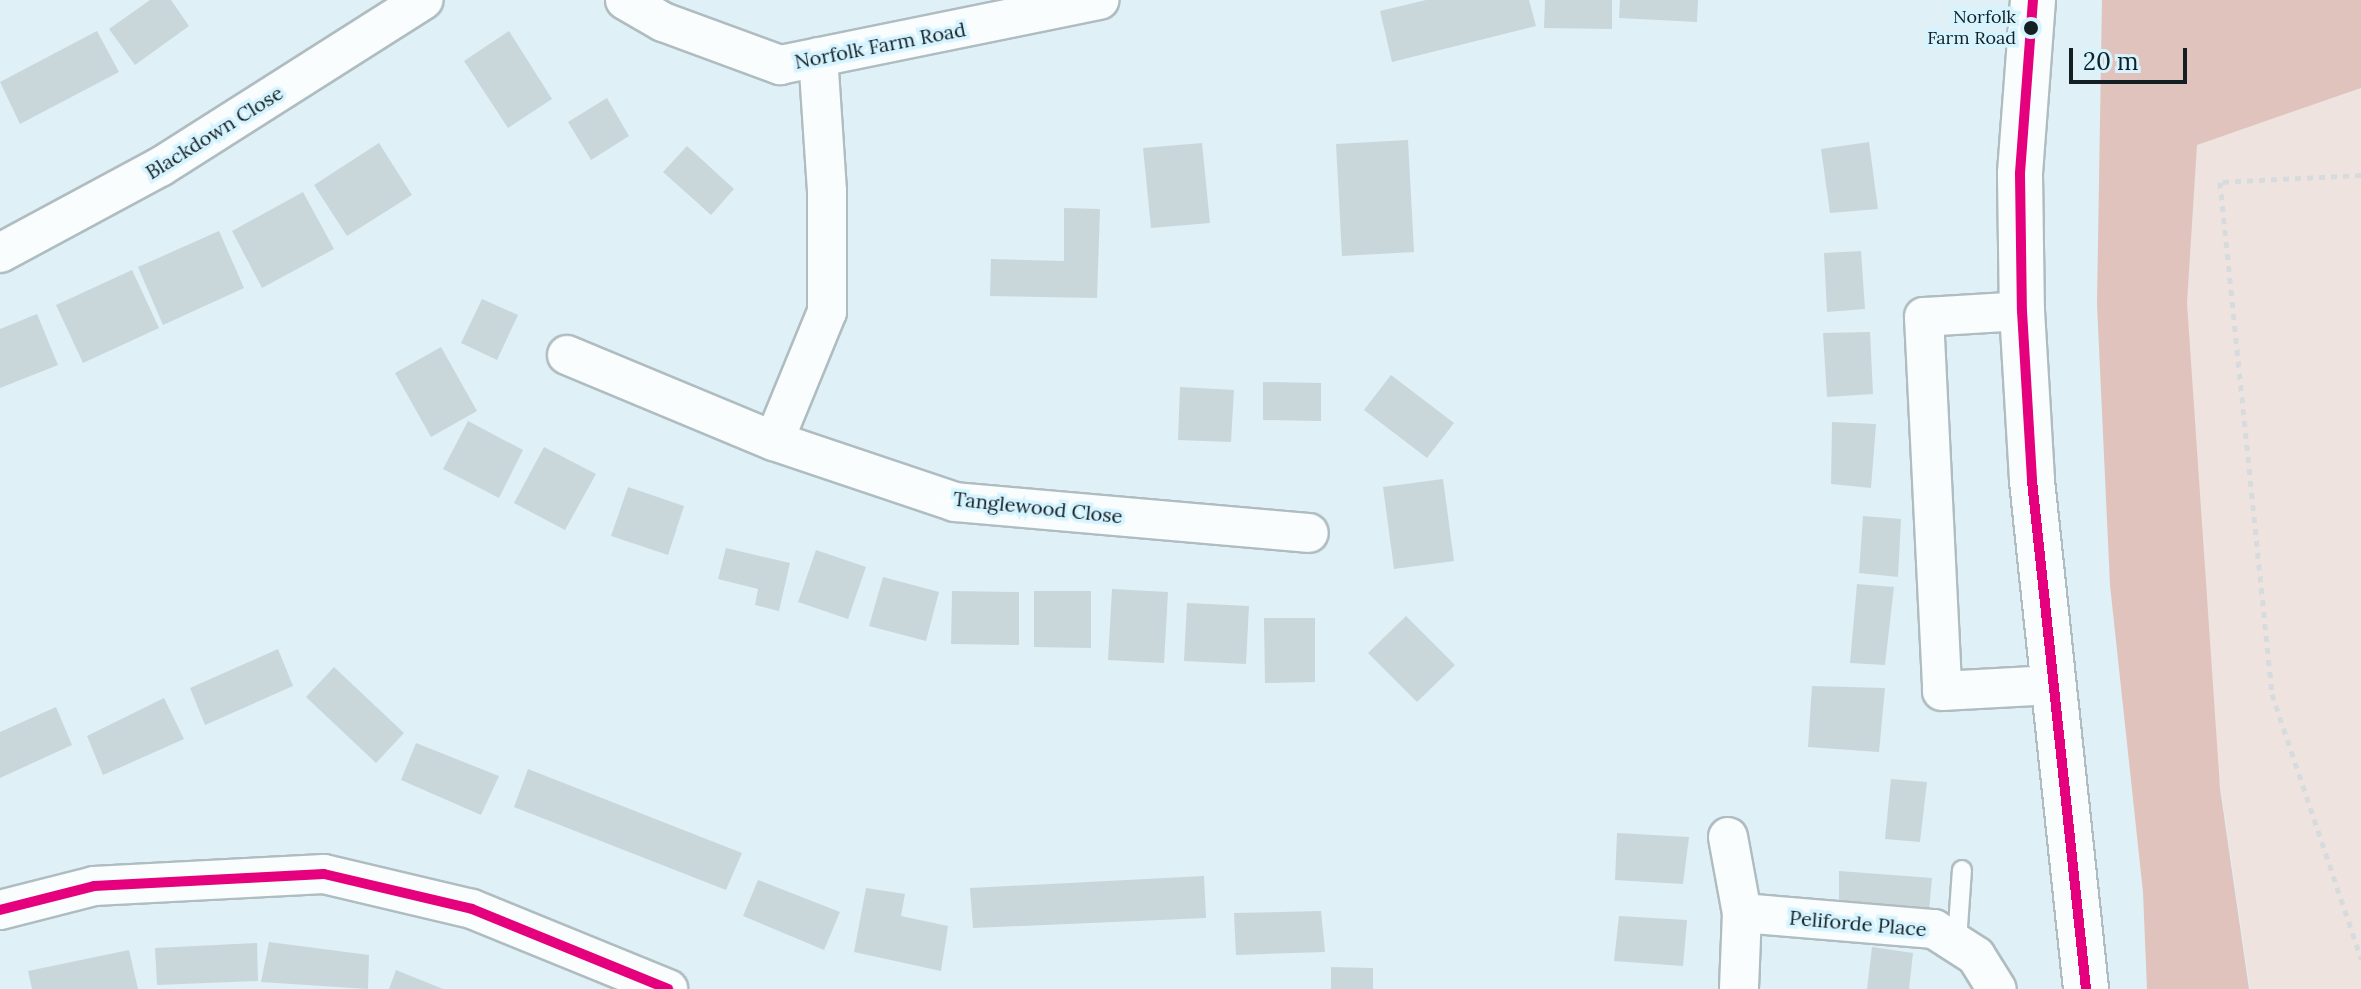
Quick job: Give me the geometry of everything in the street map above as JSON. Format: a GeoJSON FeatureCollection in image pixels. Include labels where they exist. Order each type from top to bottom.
{"type":"FeatureCollection","features":[{"type":"Feature","properties":{"kind":"main road"},"geometry":{"type":"LineString","coordinates":[[2033,0],[2020,174],[2022,311],[2052,685],[2086,989]]}},
{"type":"Feature","properties":{"kind":"street","name":"Blackdown Close"},"geometry":{"type":"LineString","coordinates":[[0,253],[160,167],[423,0]]}},
{"type":"Feature","properties":{"kind":"street","name":"Norfolk Farm Road"},"geometry":{"type":"LineString","coordinates":[[625,0],[663,22],[780,65],[1099,0]]}},
{"type":"Feature","properties":{"kind":"street"},"geometry":{"type":"LineString","coordinates":[[774,441],[827,312],[827,191],[818,57]]}},
{"type":"Feature","properties":{"kind":"street"},"geometry":{"type":"LineString","coordinates":[[2022,311],[1924,317],[1942,691],[2052,685]]}},
{"type":"Feature","properties":{"kind":"street","name":"Tanglewood Close"},"geometry":{"type":"LineString","coordinates":[[567,355],[774,441],[955,502],[1309,533]]}},
{"type":"Feature","properties":{"kind":"street"},"geometry":{"type":"LineString","coordinates":[[1728,837],[1742,913],[1739,989]]}},
{"type":"Feature","properties":{"kind":"street"},"geometry":{"type":"LineString","coordinates":[[0,910],[94,886],[324,874],[472,909],[668,989]]}},
{"type":"Feature","properties":{"kind":"street","name":"Peliforde Place"},"geometry":{"type":"LineString","coordinates":[[1742,913],[1934,929],[1976,956],[1997,989]]}},
{"type":"Feature","properties":{"kind":"lane"},"geometry":{"type":"LineString","coordinates":[[1957,941],[1962,870]]}},
{"type":"Feature","properties":{"kind":"path"},"geometry":{"type":"LineString","coordinates":[[2361,175],[2220,182],[2272,694],[2361,959]]}},
{"type":"Feature","properties":{"kind":"shaded area"},"geometry":{"type":"Polygon","coordinates":[[[2102,0],[2361,0],[2361,88],[2197,145],[2187,303],[2220,788],[2249,989],[2147,989],[2143,892],[2110,585],[2097,304],[2102,0]]]}},
{"type":"Feature","properties":{"kind":"shaded area"},"geometry":{"type":"Polygon","coordinates":[[[2361,88],[2361,989],[2250,989],[2175,475],[2197,144],[2361,88]]]}},
{"type":"Feature","properties":{"kind":"building"},"geometry":{"type":"Polygon","coordinates":[[[150,0],[171,0],[189,26],[135,65],[109,29],[150,0]]]}},
{"type":"Feature","properties":{"kind":"building"},"geometry":{"type":"Polygon","coordinates":[[[1426,0],[1529,0],[1536,26],[1392,62],[1380,11],[1426,0]]]}},
{"type":"Feature","properties":{"kind":"building"},"geometry":{"type":"Polygon","coordinates":[[[1545,0],[1612,0],[1612,29],[1544,28],[1545,0]]]}},
{"type":"Feature","properties":{"kind":"building"},"geometry":{"type":"Polygon","coordinates":[[[1620,0],[1698,0],[1697,22],[1619,18],[1620,0]]]}},
{"type":"Feature","properties":{"kind":"building"},"geometry":{"type":"Polygon","coordinates":[[[97,31],[119,72],[20,124],[0,82],[97,31]]]}},
{"type":"Feature","properties":{"kind":"building"},"geometry":{"type":"Polygon","coordinates":[[[509,31],[552,99],[508,128],[464,61],[509,31]]]}},
{"type":"Feature","properties":{"kind":"building"},"geometry":{"type":"Polygon","coordinates":[[[607,98],[629,136],[591,160],[568,122],[607,98]]]}},
{"type":"Feature","properties":{"kind":"building"},"geometry":{"type":"Polygon","coordinates":[[[1408,140],[1414,252],[1342,256],[1336,144],[1408,140]]]}},
{"type":"Feature","properties":{"kind":"building"},"geometry":{"type":"Polygon","coordinates":[[[1869,142],[1878,209],[1830,213],[1821,149],[1869,142]]]}},
{"type":"Feature","properties":{"kind":"building"},"geometry":{"type":"Polygon","coordinates":[[[379,143],[412,195],[347,236],[314,185],[379,143]]]}},
{"type":"Feature","properties":{"kind":"building"},"geometry":{"type":"Polygon","coordinates":[[[1202,143],[1210,223],[1151,228],[1143,148],[1202,143]]]}},
{"type":"Feature","properties":{"kind":"building"},"geometry":{"type":"Polygon","coordinates":[[[687,146],[734,189],[711,215],[663,172],[687,146]]]}},
{"type":"Feature","properties":{"kind":"building"},"geometry":{"type":"Polygon","coordinates":[[[303,192],[334,249],[262,288],[232,231],[303,192]]]}},
{"type":"Feature","properties":{"kind":"building"},"geometry":{"type":"Polygon","coordinates":[[[1064,208],[1100,209],[1097,298],[990,296],[991,259],[1064,261],[1064,208]]]}},
{"type":"Feature","properties":{"kind":"building"},"geometry":{"type":"Polygon","coordinates":[[[219,231],[244,288],[163,325],[138,267],[219,231]]]}},
{"type":"Feature","properties":{"kind":"building"},"geometry":{"type":"Polygon","coordinates":[[[1861,251],[1865,309],[1827,312],[1824,253],[1861,251]]]}},
{"type":"Feature","properties":{"kind":"building"},"geometry":{"type":"Polygon","coordinates":[[[132,270],[159,328],[83,363],[56,305],[132,270]]]}},
{"type":"Feature","properties":{"kind":"building"},"geometry":{"type":"Polygon","coordinates":[[[482,299],[518,315],[497,360],[461,343],[482,299]]]}},
{"type":"Feature","properties":{"kind":"building"},"geometry":{"type":"Polygon","coordinates":[[[37,314],[58,365],[0,388],[0,329],[37,314]]]}},
{"type":"Feature","properties":{"kind":"building"},"geometry":{"type":"Polygon","coordinates":[[[1870,332],[1873,394],[1827,397],[1823,333],[1870,332]]]}},
{"type":"Feature","properties":{"kind":"building"},"geometry":{"type":"Polygon","coordinates":[[[441,347],[477,411],[431,437],[395,373],[441,347]]]}},
{"type":"Feature","properties":{"kind":"building"},"geometry":{"type":"Polygon","coordinates":[[[1391,375],[1454,423],[1427,458],[1364,410],[1391,375]]]}},
{"type":"Feature","properties":{"kind":"building"},"geometry":{"type":"Polygon","coordinates":[[[1263,382],[1321,383],[1321,421],[1263,420],[1263,382]]]}},
{"type":"Feature","properties":{"kind":"building"},"geometry":{"type":"Polygon","coordinates":[[[1180,387],[1234,390],[1231,442],[1178,440],[1180,387]]]}},
{"type":"Feature","properties":{"kind":"building"},"geometry":{"type":"Polygon","coordinates":[[[468,421],[523,450],[499,498],[443,469],[468,421]]]}},
{"type":"Feature","properties":{"kind":"building"},"geometry":{"type":"Polygon","coordinates":[[[1832,422],[1876,424],[1871,488],[1831,484],[1832,422]]]}},
{"type":"Feature","properties":{"kind":"building"},"geometry":{"type":"Polygon","coordinates":[[[544,447],[596,474],[565,530],[514,503],[544,447]]]}},
{"type":"Feature","properties":{"kind":"building"},"geometry":{"type":"Polygon","coordinates":[[[1443,479],[1454,561],[1394,569],[1383,487],[1443,479]]]}},
{"type":"Feature","properties":{"kind":"building"},"geometry":{"type":"Polygon","coordinates":[[[628,487],[684,506],[668,555],[611,536],[628,487]]]}},
{"type":"Feature","properties":{"kind":"building"},"geometry":{"type":"Polygon","coordinates":[[[1863,516],[1901,519],[1898,577],[1859,573],[1863,516]]]}},
{"type":"Feature","properties":{"kind":"building"},"geometry":{"type":"Polygon","coordinates":[[[726,548],[790,563],[779,611],[755,605],[758,589],[718,579],[726,548]]]}},
{"type":"Feature","properties":{"kind":"building"},"geometry":{"type":"Polygon","coordinates":[[[816,550],[866,567],[848,619],[798,602],[816,550]]]}},
{"type":"Feature","properties":{"kind":"building"},"geometry":{"type":"Polygon","coordinates":[[[883,577],[939,592],[926,641],[869,626],[883,577]]]}},
{"type":"Feature","properties":{"kind":"building"},"geometry":{"type":"Polygon","coordinates":[[[1857,584],[1894,587],[1885,665],[1850,663],[1857,584]]]}},
{"type":"Feature","properties":{"kind":"building"},"geometry":{"type":"Polygon","coordinates":[[[1112,589],[1168,592],[1164,663],[1108,660],[1112,589]]]}},
{"type":"Feature","properties":{"kind":"building"},"geometry":{"type":"Polygon","coordinates":[[[952,591],[1019,592],[1019,645],[951,644],[952,591]]]}},
{"type":"Feature","properties":{"kind":"building"},"geometry":{"type":"Polygon","coordinates":[[[1034,591],[1091,591],[1091,648],[1034,647],[1034,591]]]}},
{"type":"Feature","properties":{"kind":"building"},"geometry":{"type":"Polygon","coordinates":[[[1187,603],[1249,606],[1246,664],[1184,661],[1187,603]]]}},
{"type":"Feature","properties":{"kind":"building"},"geometry":{"type":"Polygon","coordinates":[[[1406,616],[1455,665],[1417,702],[1368,653],[1406,616]]]}},
{"type":"Feature","properties":{"kind":"building"},"geometry":{"type":"Polygon","coordinates":[[[1264,618],[1315,618],[1315,682],[1265,683],[1264,618]]]}},
{"type":"Feature","properties":{"kind":"building"},"geometry":{"type":"Polygon","coordinates":[[[278,649],[293,686],[205,725],[190,688],[278,649]]]}},
{"type":"Feature","properties":{"kind":"building"},"geometry":{"type":"Polygon","coordinates":[[[334,667],[404,733],[376,763],[306,697],[334,667]]]}},
{"type":"Feature","properties":{"kind":"building"},"geometry":{"type":"Polygon","coordinates":[[[1812,686],[1885,688],[1879,752],[1808,747],[1812,686]]]}},
{"type":"Feature","properties":{"kind":"building"},"geometry":{"type":"Polygon","coordinates":[[[164,698],[184,739],[103,775],[87,736],[164,698]]]}},
{"type":"Feature","properties":{"kind":"building"},"geometry":{"type":"Polygon","coordinates":[[[56,707],[72,745],[0,778],[0,732],[56,707]]]}},
{"type":"Feature","properties":{"kind":"building"},"geometry":{"type":"Polygon","coordinates":[[[416,743],[499,776],[481,815],[401,780],[416,743]]]}},
{"type":"Feature","properties":{"kind":"building"},"geometry":{"type":"Polygon","coordinates":[[[528,769],[742,853],[726,890],[514,807],[528,769]]]}},
{"type":"Feature","properties":{"kind":"building"},"geometry":{"type":"Polygon","coordinates":[[[1891,779],[1927,782],[1920,842],[1885,839],[1891,779]]]}},
{"type":"Feature","properties":{"kind":"building"},"geometry":{"type":"Polygon","coordinates":[[[1617,833],[1689,837],[1683,884],[1615,880],[1617,833]]]}},
{"type":"Feature","properties":{"kind":"building"},"geometry":{"type":"Polygon","coordinates":[[[1839,871],[1932,878],[1929,911],[1839,902],[1839,871]]]}},
{"type":"Feature","properties":{"kind":"building"},"geometry":{"type":"Polygon","coordinates":[[[1204,876],[1206,918],[973,928],[970,888],[1204,876]]]}},
{"type":"Feature","properties":{"kind":"building"},"geometry":{"type":"Polygon","coordinates":[[[758,880],[840,912],[824,950],[743,916],[758,880]]]}},
{"type":"Feature","properties":{"kind":"building"},"geometry":{"type":"Polygon","coordinates":[[[866,888],[905,894],[901,916],[948,926],[941,971],[854,952],[866,888]]]}},
{"type":"Feature","properties":{"kind":"building"},"geometry":{"type":"Polygon","coordinates":[[[1321,911],[1325,952],[1236,955],[1234,913],[1321,911]]]}},
{"type":"Feature","properties":{"kind":"building"},"geometry":{"type":"Polygon","coordinates":[[[1619,916],[1687,920],[1683,966],[1614,961],[1619,916]]]}},
{"type":"Feature","properties":{"kind":"building"},"geometry":{"type":"Polygon","coordinates":[[[269,942],[369,955],[368,989],[261,982],[269,942]]]}},
{"type":"Feature","properties":{"kind":"building"},"geometry":{"type":"Polygon","coordinates":[[[257,943],[258,981],[157,985],[155,948],[257,943]]]}},
{"type":"Feature","properties":{"kind":"building"},"geometry":{"type":"Polygon","coordinates":[[[1872,947],[1913,953],[1909,989],[1867,989],[1872,947]]]}},
{"type":"Feature","properties":{"kind":"building"},"geometry":{"type":"Polygon","coordinates":[[[129,950],[138,989],[32,989],[28,971],[129,950]]]}},
{"type":"Feature","properties":{"kind":"building"},"geometry":{"type":"Polygon","coordinates":[[[1331,967],[1373,968],[1373,989],[1331,989],[1331,967]]]}},
{"type":"Feature","properties":{"kind":"building"},"geometry":{"type":"Polygon","coordinates":[[[396,970],[443,989],[389,989],[396,970]]]}},
{"type":"Feature","properties":{"kind":"transit line"},"geometry":{"type":"LineString","coordinates":[[2033,0],[2020,174],[2022,311],[2032,481],[2086,989]]}},
{"type":"Feature","properties":{"kind":"transit line"},"geometry":{"type":"LineString","coordinates":[[0,910],[94,886],[324,874],[472,909],[668,989]]}},
{"type":"Feature","properties":{"kind":"place","name":"Norfolk Farm Road"},"geometry":{"type":"Point","coordinates":[2031,28]}}]}
